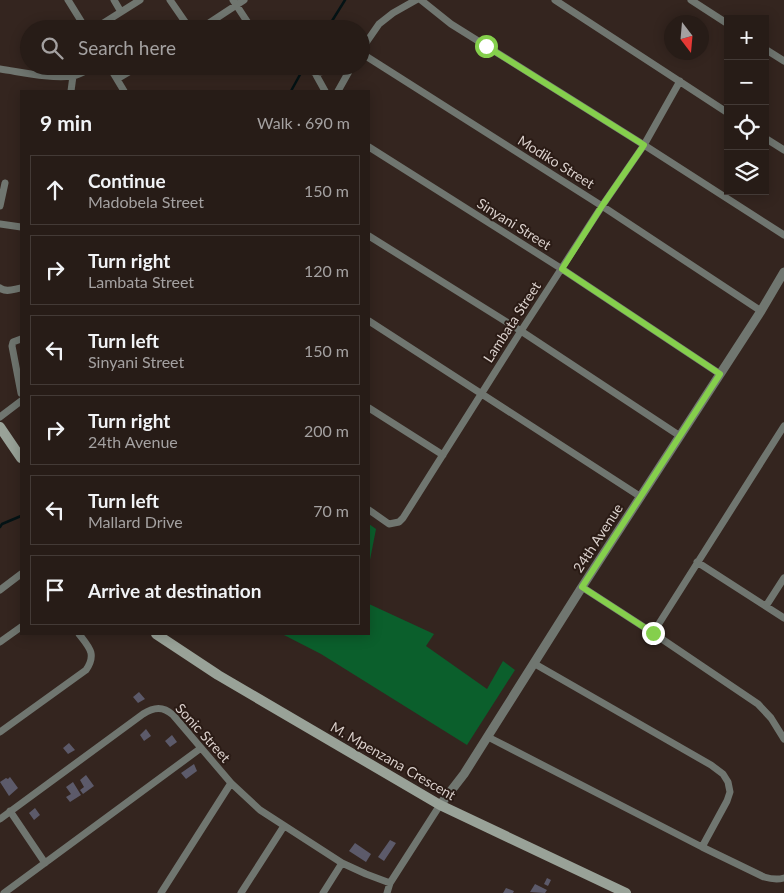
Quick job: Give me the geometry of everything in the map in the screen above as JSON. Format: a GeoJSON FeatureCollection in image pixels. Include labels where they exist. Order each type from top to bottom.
{"type":"FeatureCollection","features":[{"type":"Feature","properties":{"kind":"main road"},"geometry":{"type":"LineString","coordinates":[[0,427],[20,457]]}},
{"type":"Feature","properties":{"kind":"main road","name":"M. Mpenzana Crescent"},"geometry":{"type":"LineString","coordinates":[[158,635],[218,675],[440,806],[626,893]]}},
{"type":"Feature","properties":{"kind":"street"},"geometry":{"type":"LineString","coordinates":[[68,0],[80,20]]}},
{"type":"Feature","properties":{"kind":"street"},"geometry":{"type":"LineString","coordinates":[[114,0],[121,12]]}},
{"type":"Feature","properties":{"kind":"street"},"geometry":{"type":"LineString","coordinates":[[108,20],[140,0]]}},
{"type":"Feature","properties":{"kind":"street"},"geometry":{"type":"LineString","coordinates":[[170,0],[184,20]]}},
{"type":"Feature","properties":{"kind":"street"},"geometry":{"type":"LineString","coordinates":[[212,20],[235,2],[244,0]]}},
{"type":"Feature","properties":{"kind":"street"},"geometry":{"type":"LineString","coordinates":[[370,38],[379,24],[393,13],[416,0]]}},
{"type":"Feature","properties":{"kind":"street"},"geometry":{"type":"LineString","coordinates":[[421,0],[458,28],[784,235]]}},
{"type":"Feature","properties":{"kind":"street"},"geometry":{"type":"LineString","coordinates":[[555,0],[724,110]]}},
{"type":"Feature","properties":{"kind":"street"},"geometry":{"type":"LineString","coordinates":[[692,0],[724,21]]}},
{"type":"Feature","properties":{"kind":"street"},"geometry":{"type":"LineString","coordinates":[[235,2],[246,20]]}},
{"type":"Feature","properties":{"kind":"street"},"geometry":{"type":"LineString","coordinates":[[769,52],[784,61]]}},
{"type":"Feature","properties":{"kind":"street","name":"Modiko Street"},"geometry":{"type":"LineString","coordinates":[[370,57],[602,206],[760,311]]}},
{"type":"Feature","properties":{"kind":"street"},"geometry":{"type":"LineString","coordinates":[[0,69],[20,72]]}},
{"type":"Feature","properties":{"kind":"street"},"geometry":{"type":"LineString","coordinates":[[42,75],[73,76],[71,90]]}},
{"type":"Feature","properties":{"kind":"street"},"geometry":{"type":"LineString","coordinates":[[115,75],[123,90]]}},
{"type":"Feature","properties":{"kind":"street"},"geometry":{"type":"LineString","coordinates":[[117,79],[124,75]]}},
{"type":"Feature","properties":{"kind":"street"},"geometry":{"type":"LineString","coordinates":[[316,75],[324,90]]}},
{"type":"Feature","properties":{"kind":"street"},"geometry":{"type":"LineString","coordinates":[[338,90],[346,75]]}},
{"type":"Feature","properties":{"kind":"street","name":"Lambata Street"},"geometry":{"type":"LineString","coordinates":[[370,511],[388,524],[401,521],[521,330],[644,145],[680,81]]}},
{"type":"Feature","properties":{"kind":"street"},"geometry":{"type":"LineString","coordinates":[[769,141],[784,150]]}},
{"type":"Feature","properties":{"kind":"street","name":"Sinyani Street"},"geometry":{"type":"LineString","coordinates":[[370,147],[562,269],[720,374]]}},
{"type":"Feature","properties":{"kind":"street"},"geometry":{"type":"LineString","coordinates":[[0,206],[5,183]]}},
{"type":"Feature","properties":{"kind":"street"},"geometry":{"type":"LineString","coordinates":[[0,224],[20,227]]}},
{"type":"Feature","properties":{"kind":"street"},"geometry":{"type":"LineString","coordinates":[[370,237],[521,330],[680,436]]}},
{"type":"Feature","properties":{"kind":"street","name":"24th Avenue"},"geometry":{"type":"LineString","coordinates":[[387,893],[390,883],[488,737],[784,272]]}},
{"type":"Feature","properties":{"kind":"street"},"geometry":{"type":"LineString","coordinates":[[0,288],[6,291],[20,288]]}},
{"type":"Feature","properties":{"kind":"street"},"geometry":{"type":"LineString","coordinates":[[370,322],[641,497]]}},
{"type":"Feature","properties":{"kind":"street"},"geometry":{"type":"LineString","coordinates":[[20,339],[13,342],[12,346],[20,388]]}},
{"type":"Feature","properties":{"kind":"street"},"geometry":{"type":"LineString","coordinates":[[0,417],[20,402]]}},
{"type":"Feature","properties":{"kind":"street"},"geometry":{"type":"LineString","coordinates":[[370,409],[443,456]]}},
{"type":"Feature","properties":{"kind":"street"},"geometry":{"type":"LineString","coordinates":[[653,633],[784,426]]}},
{"type":"Feature","properties":{"kind":"street"},"geometry":{"type":"LineString","coordinates":[[697,562],[784,618]]}},
{"type":"Feature","properties":{"kind":"street"},"geometry":{"type":"LineString","coordinates":[[0,590],[20,575]]}},
{"type":"Feature","properties":{"kind":"street"},"geometry":{"type":"LineString","coordinates":[[766,606],[784,578]]}},
{"type":"Feature","properties":{"kind":"street"},"geometry":{"type":"LineString","coordinates":[[582,587],[758,704],[771,718],[784,739]]}},
{"type":"Feature","properties":{"kind":"street"},"geometry":{"type":"LineString","coordinates":[[0,642],[20,628]]}},
{"type":"Feature","properties":{"kind":"street"},"geometry":{"type":"LineString","coordinates":[[0,732],[86,670],[91,663],[91,652],[80,635]]}},
{"type":"Feature","properties":{"kind":"street"},"geometry":{"type":"LineString","coordinates":[[534,664],[711,765],[723,774],[728,782],[730,792],[728,801],[702,847]]}},
{"type":"Feature","properties":{"kind":"street","name":"Sonic Street"},"geometry":{"type":"LineString","coordinates":[[0,819],[149,710],[161,708],[173,715],[231,783],[260,810],[342,863],[390,883]]}},
{"type":"Feature","properties":{"kind":"street"},"geometry":{"type":"LineString","coordinates":[[488,737],[764,877],[779,880],[784,878]]}},
{"type":"Feature","properties":{"kind":"street"},"geometry":{"type":"LineString","coordinates":[[4,893],[201,748]]}},
{"type":"Feature","properties":{"kind":"street"},"geometry":{"type":"LineString","coordinates":[[161,893],[231,783]]}},
{"type":"Feature","properties":{"kind":"street"},"geometry":{"type":"LineString","coordinates":[[10,811],[44,863]]}},
{"type":"Feature","properties":{"kind":"street"},"geometry":{"type":"LineString","coordinates":[[241,893],[284,826]]}},
{"type":"Feature","properties":{"kind":"street"},"geometry":{"type":"LineString","coordinates":[[323,893],[342,863]]}},
{"type":"Feature","properties":{"kind":"green space"},"geometry":{"type":"Polygon","coordinates":[[[370,525],[376,529],[370,560],[370,525]]]}},
{"type":"Feature","properties":{"kind":"green space"},"geometry":{"type":"Polygon","coordinates":[[[370,604],[434,634],[426,646],[487,689],[503,661],[515,670],[467,745],[321,654],[284,635],[370,635],[370,604]]]}},
{"type":"Feature","properties":{"kind":"building"},"geometry":{"type":"Polygon","coordinates":[[[139,692],[145,699],[138,703],[133,697],[139,692]]]}},
{"type":"Feature","properties":{"kind":"building"},"geometry":{"type":"Polygon","coordinates":[[[146,729],[151,736],[144,741],[140,735],[146,729]]]}},
{"type":"Feature","properties":{"kind":"building"},"geometry":{"type":"Polygon","coordinates":[[[172,735],[177,742],[170,747],[165,741],[172,735]]]}},
{"type":"Feature","properties":{"kind":"building"},"geometry":{"type":"Polygon","coordinates":[[[69,743],[75,750],[68,754],[63,748],[69,743]]]}},
{"type":"Feature","properties":{"kind":"building"},"geometry":{"type":"Polygon","coordinates":[[[194,764],[197,771],[186,779],[181,773],[194,764]]]}},
{"type":"Feature","properties":{"kind":"building"},"geometry":{"type":"Polygon","coordinates":[[[86,775],[94,786],[83,794],[80,790],[84,787],[80,780],[86,775]]]}},
{"type":"Feature","properties":{"kind":"building"},"geometry":{"type":"Polygon","coordinates":[[[10,777],[18,788],[9,796],[0,782],[10,777]]]}},
{"type":"Feature","properties":{"kind":"building"},"geometry":{"type":"Polygon","coordinates":[[[73,782],[81,795],[70,802],[66,797],[71,794],[66,787],[73,782]]]}},
{"type":"Feature","properties":{"kind":"building"},"geometry":{"type":"Polygon","coordinates":[[[35,808],[40,815],[34,820],[29,813],[35,808]]]}},
{"type":"Feature","properties":{"kind":"building"},"geometry":{"type":"Polygon","coordinates":[[[390,840],[396,843],[384,861],[378,857],[390,840]]]}},
{"type":"Feature","properties":{"kind":"building"},"geometry":{"type":"Polygon","coordinates":[[[355,843],[371,854],[366,862],[349,851],[355,843]]]}},
{"type":"Feature","properties":{"kind":"building"},"geometry":{"type":"Polygon","coordinates":[[[547,878],[551,880],[548,886],[544,884],[547,878]]]}},
{"type":"Feature","properties":{"kind":"building"},"geometry":{"type":"Polygon","coordinates":[[[535,884],[547,890],[545,893],[530,892],[535,884]]]}},
{"type":"Feature","properties":{"kind":"building"},"geometry":{"type":"Polygon","coordinates":[[[506,888],[514,891],[513,893],[503,893],[506,888]]]}},
{"type":"Feature","properties":{"kind":"waterway"},"geometry":{"type":"LineString","coordinates":[[333,20],[345,0]]}},
{"type":"Feature","properties":{"kind":"waterway"},"geometry":{"type":"LineString","coordinates":[[292,90],[300,75]]}},
{"type":"Feature","properties":{"kind":"waterway"},"geometry":{"type":"LineString","coordinates":[[0,527],[2,524],[20,516]]}},
{"type":"Feature","properties":{"kind":"route"},"geometry":{"type":"LineString","coordinates":[[486,46],[644,145],[562,269],[720,374],[582,587],[653,633]]}}]}
